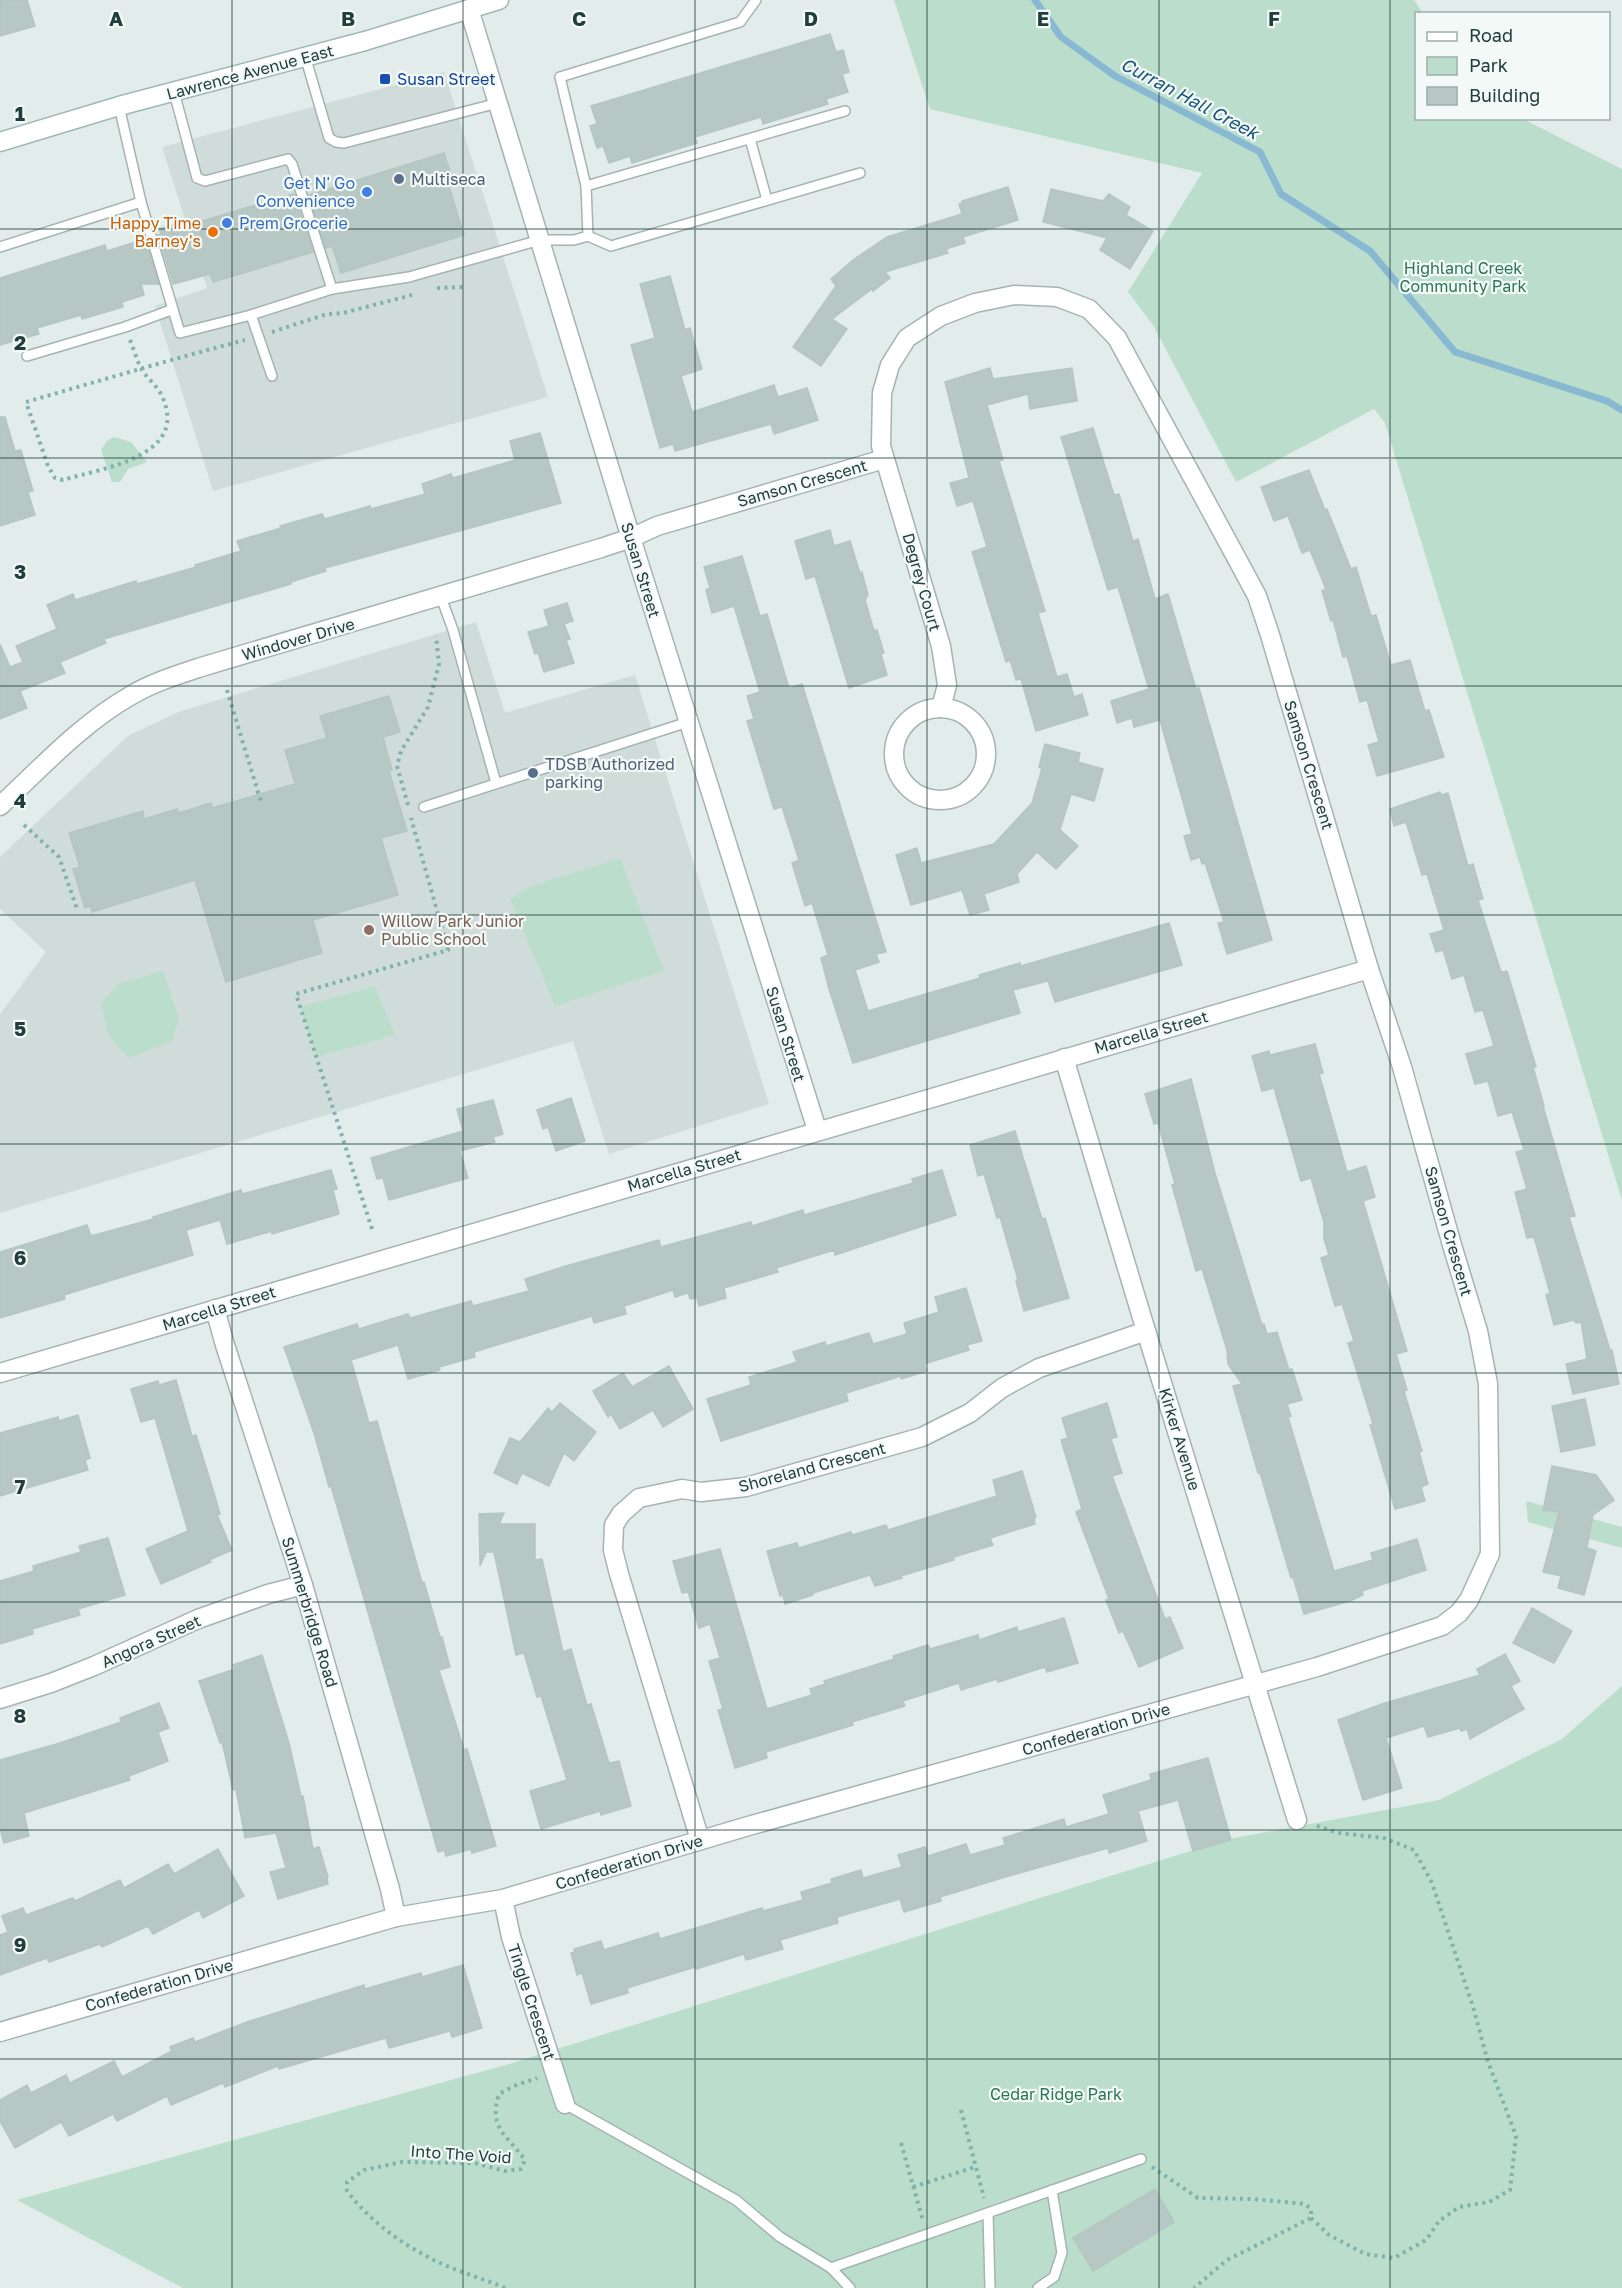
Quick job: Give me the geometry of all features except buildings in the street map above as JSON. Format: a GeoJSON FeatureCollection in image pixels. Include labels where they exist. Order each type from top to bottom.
{"type":"FeatureCollection","features":[{"type":"Feature","properties":{"kind":"street","name":"Lawrence Avenue East"},"geometry":{"type":"LineString","coordinates":[[0,142],[119,106],[365,41],[499,0]]}},
{"type":"Feature","properties":{"kind":"street","name":"Susan Street"},"geometry":{"type":"LineString","coordinates":[[469,9],[688,722],[817,1130]]}},
{"type":"Feature","properties":{"kind":"street","name":"Samson Crescent"},"geometry":{"type":"LineString","coordinates":[[631,538],[657,526],[884,459],[881,446],[882,393],[890,365],[907,338],[941,316],[975,303],[1014,295],[1057,297],[1089,309],[1117,338],[1257,596],[1369,969],[1402,1067],[1485,1359],[1488,1395],[1490,1554],[1486,1567],[1460,1613],[1442,1626],[1256,1684]]}},
{"type":"Feature","properties":{"kind":"street","name":"Degrey Court"},"geometry":{"type":"LineString","coordinates":[[884,459],[940,646],[947,685],[941,708]]}},
{"type":"Feature","properties":{"kind":"street","name":"Windover Drive"},"geometry":{"type":"LineString","coordinates":[[0,806],[100,715],[129,696],[155,683],[198,668],[441,597],[631,538]]}},
{"type":"Feature","properties":{"kind":"street"},"geometry":{"type":"LineString","coordinates":[[941,708],[956,711],[969,718],[980,729],[986,744],[986,759],[982,774],[973,786],[960,795],[946,800],[924,796],[905,784],[897,771],[894,756],[896,741],[902,728],[912,717],[926,710],[941,708]]}},
{"type":"Feature","properties":{"kind":"street","name":"Marcella Street"},"geometry":{"type":"LineString","coordinates":[[0,1373],[817,1130],[1369,969]]}},
{"type":"Feature","properties":{"kind":"street","name":"Kirker Avenue"},"geometry":{"type":"LineString","coordinates":[[1064,1058],[1297,1820]]}},
{"type":"Feature","properties":{"kind":"street","name":"Summerbridge Road"},"geometry":{"type":"LineString","coordinates":[[215,1309],[303,1585],[396,1917]]}},
{"type":"Feature","properties":{"kind":"street","name":"Shoreland Crescent"},"geometry":{"type":"LineString","coordinates":[[700,1840],[619,1575],[613,1550],[613,1532],[617,1518],[639,1498],[657,1493],[682,1489],[701,1492],[746,1487],[922,1437],[970,1413],[1002,1388],[1040,1368],[1146,1331]]}},
{"type":"Feature","properties":{"kind":"street","name":"Angora Street"},"geometry":{"type":"LineString","coordinates":[[0,1698],[51,1683],[94,1666],[198,1619],[268,1594],[303,1585]]}},
{"type":"Feature","properties":{"kind":"street","name":"Confederation Drive"},"geometry":{"type":"LineString","coordinates":[[0,2032],[396,1917],[502,1899],[700,1840],[1256,1684]]}},
{"type":"Feature","properties":{"kind":"street","name":"Tingle Crescent"},"geometry":{"type":"LineString","coordinates":[[502,1899],[511,1937],[565,2104]]}},
{"type":"Feature","properties":{"kind":"lane"},"geometry":{"type":"LineString","coordinates":[[588,236],[586,186],[560,77],[740,22],[756,0]]}},
{"type":"Feature","properties":{"kind":"lane"},"geometry":{"type":"LineString","coordinates":[[306,56],[329,138],[336,142],[344,143],[498,104]]}},
{"type":"Feature","properties":{"kind":"lane"},"geometry":{"type":"LineString","coordinates":[[174,92],[197,178],[205,181],[288,159],[292,164],[332,289]]}},
{"type":"Feature","properties":{"kind":"lane"},"geometry":{"type":"LineString","coordinates":[[119,106],[141,202],[171,310],[180,333],[251,315],[332,289],[409,277],[540,240],[574,240],[588,236],[611,246],[860,173]]}},
{"type":"Feature","properties":{"kind":"lane"},"geometry":{"type":"LineString","coordinates":[[586,186],[845,111]]}},
{"type":"Feature","properties":{"kind":"lane"},"geometry":{"type":"LineString","coordinates":[[750,139],[767,200]]}},
{"type":"Feature","properties":{"kind":"lane"},"geometry":{"type":"LineString","coordinates":[[0,247],[141,202]]}},
{"type":"Feature","properties":{"kind":"lane"},"geometry":{"type":"LineString","coordinates":[[27,356],[125,327],[171,310]]}},
{"type":"Feature","properties":{"kind":"lane"},"geometry":{"type":"LineString","coordinates":[[251,315],[272,376]]}},
{"type":"Feature","properties":{"kind":"lane"},"geometry":{"type":"LineString","coordinates":[[441,597],[453,630],[496,783]]}},
{"type":"Feature","properties":{"kind":"lane"},"geometry":{"type":"LineString","coordinates":[[424,807],[688,722]]}},
{"type":"Feature","properties":{"kind":"lane"},"geometry":{"type":"LineString","coordinates":[[565,2104],[736,2200],[780,2237],[831,2268],[850,2288]]}},
{"type":"Feature","properties":{"kind":"lane"},"geometry":{"type":"LineString","coordinates":[[831,2268],[1141,2159]]}},
{"type":"Feature","properties":{"kind":"lane"},"geometry":{"type":"LineString","coordinates":[[1038,2288],[1054,2277],[1062,2253],[1052,2190]]}},
{"type":"Feature","properties":{"kind":"lane"},"geometry":{"type":"LineString","coordinates":[[988,2213],[990,2288]]}},
{"type":"Feature","properties":{"kind":"path"},"geometry":{"type":"LineString","coordinates":[[430,290],[441,287],[463,287]]}},
{"type":"Feature","properties":{"kind":"path"},"geometry":{"type":"LineString","coordinates":[[125,327],[141,369],[162,395],[167,416],[165,433],[140,457],[63,480],[55,478],[48,466],[26,402],[141,369],[259,336],[327,314],[343,313],[420,293]]}},
{"type":"Feature","properties":{"kind":"path"},"geometry":{"type":"LineString","coordinates":[[372,1229],[296,994],[448,950],[397,766],[401,751],[428,707],[439,664],[435,628]]}},
{"type":"Feature","properties":{"kind":"path"},"geometry":{"type":"LineString","coordinates":[[227,690],[261,802]]}},
{"type":"Feature","properties":{"kind":"path"},"geometry":{"type":"LineString","coordinates":[[24,825],[59,857],[77,909]]}},
{"type":"Feature","properties":{"kind":"path"},"geometry":{"type":"LineString","coordinates":[[1141,2159],[1198,2198],[1253,2199],[1305,2204],[1311,2210],[1311,2218],[1329,2235],[1365,2254],[1394,2258],[1426,2240],[1439,2221],[1459,2207],[1489,2202],[1510,2190],[1516,2136],[1486,2059],[1474,2010],[1432,1882],[1414,1850],[1384,1838],[1339,1833],[1297,1820]]}},
{"type":"Feature","properties":{"kind":"path","name":"Into The Void"},"geometry":{"type":"LineString","coordinates":[[505,2288],[433,2260],[401,2241],[363,2212],[346,2191],[347,2182],[364,2170],[402,2162],[475,2163],[505,2170],[521,2169],[525,2160],[500,2130],[494,2110],[499,2094],[514,2086],[555,2073]]}},
{"type":"Feature","properties":{"kind":"path"},"geometry":{"type":"LineString","coordinates":[[961,2110],[988,2213]]}},
{"type":"Feature","properties":{"kind":"path"},"geometry":{"type":"LineString","coordinates":[[901,2143],[927,2235]]}},
{"type":"Feature","properties":{"kind":"path"},"geometry":{"type":"LineString","coordinates":[[913,2187],[976,2167]]}},
{"type":"Feature","properties":{"kind":"path"},"geometry":{"type":"LineString","coordinates":[[1194,2288],[1227,2260],[1311,2218]]}},
{"type":"Feature","properties":{"kind":"shaded area"},"geometry":{"type":"Polygon","coordinates":[[[444,72],[548,397],[213,491],[155,306],[207,288],[162,147],[444,72]]]}},
{"type":"Feature","properties":{"kind":"shaded area","name":"Willow Park Junior Public School"},"geometry":{"type":"Polygon","coordinates":[[[476,622],[505,713],[635,675],[769,1104],[609,1154],[573,1041],[0,1213],[0,1014],[46,952],[0,909],[0,857],[128,736],[178,712],[476,622]]]}},
{"type":"Feature","properties":{"kind":"green space","name":"Highland Creek Community Park"},"geometry":{"type":"Polygon","coordinates":[[[894,0],[1414,0],[1422,12],[1415,12],[1415,120],[1525,120],[1622,169],[1622,1200],[1385,423],[1374,409],[1236,482],[1153,325],[1128,292],[1202,173],[930,109],[894,0]]]}},
{"type":"Feature","properties":{"kind":"green space"},"geometry":{"type":"Polygon","coordinates":[[[114,437],[131,442],[147,462],[128,469],[120,482],[112,482],[101,450],[107,441],[114,437]]]}},
{"type":"Feature","properties":{"kind":"green space"},"geometry":{"type":"Polygon","coordinates":[[[620,858],[664,971],[555,1006],[510,899],[532,886],[620,858]]]}},
{"type":"Feature","properties":{"kind":"green space"},"geometry":{"type":"Polygon","coordinates":[[[163,971],[179,1019],[172,1041],[129,1058],[108,1035],[101,1003],[120,983],[163,971]]]}},
{"type":"Feature","properties":{"kind":"green space"},"geometry":{"type":"Polygon","coordinates":[[[375,986],[395,1035],[316,1057],[300,1007],[375,986]]]}},
{"type":"Feature","properties":{"kind":"green space"},"geometry":{"type":"Polygon","coordinates":[[[1526,1501],[1622,1527],[1622,1548],[1528,1522],[1526,1501]]]}},
{"type":"Feature","properties":{"kind":"green space","name":"Cedar Ridge Park"},"geometry":{"type":"Polygon","coordinates":[[[1622,1686],[1622,2288],[183,2288],[17,2200],[509,2064],[1229,1839],[1439,1800],[1562,1739],[1622,1686]]]}},
{"type":"Feature","properties":{"kind":"waterway","name":"Curran Hall Creek"},"geometry":{"type":"LineString","coordinates":[[1035,0],[1061,37],[1115,76],[1260,152],[1281,194],[1370,251],[1455,352],[1607,401],[1622,410]]}},
{"type":"Feature","properties":{"kind":"place","name":"Susan Street"},"geometry":{"type":"Point","coordinates":[385,79]}},
{"type":"Feature","properties":{"kind":"place","name":"Multiseca"},"geometry":{"type":"Point","coordinates":[399,179]}},
{"type":"Feature","properties":{"kind":"place","name":"Get N' Go Convenience"},"geometry":{"type":"Point","coordinates":[367,192]}},
{"type":"Feature","properties":{"kind":"place","name":"Prem Grocerie"},"geometry":{"type":"Point","coordinates":[227,223]}},
{"type":"Feature","properties":{"kind":"place","name":"Happy Time Barney's"},"geometry":{"type":"Point","coordinates":[213,232]}},
{"type":"Feature","properties":{"kind":"place","name":"TDSB Authorized parking"},"geometry":{"type":"Point","coordinates":[533,773]}},
{"type":"Feature","properties":{"kind":"place","name":"Willow Park Junior Public School"},"geometry":{"type":"Point","coordinates":[369,930]}}]}
